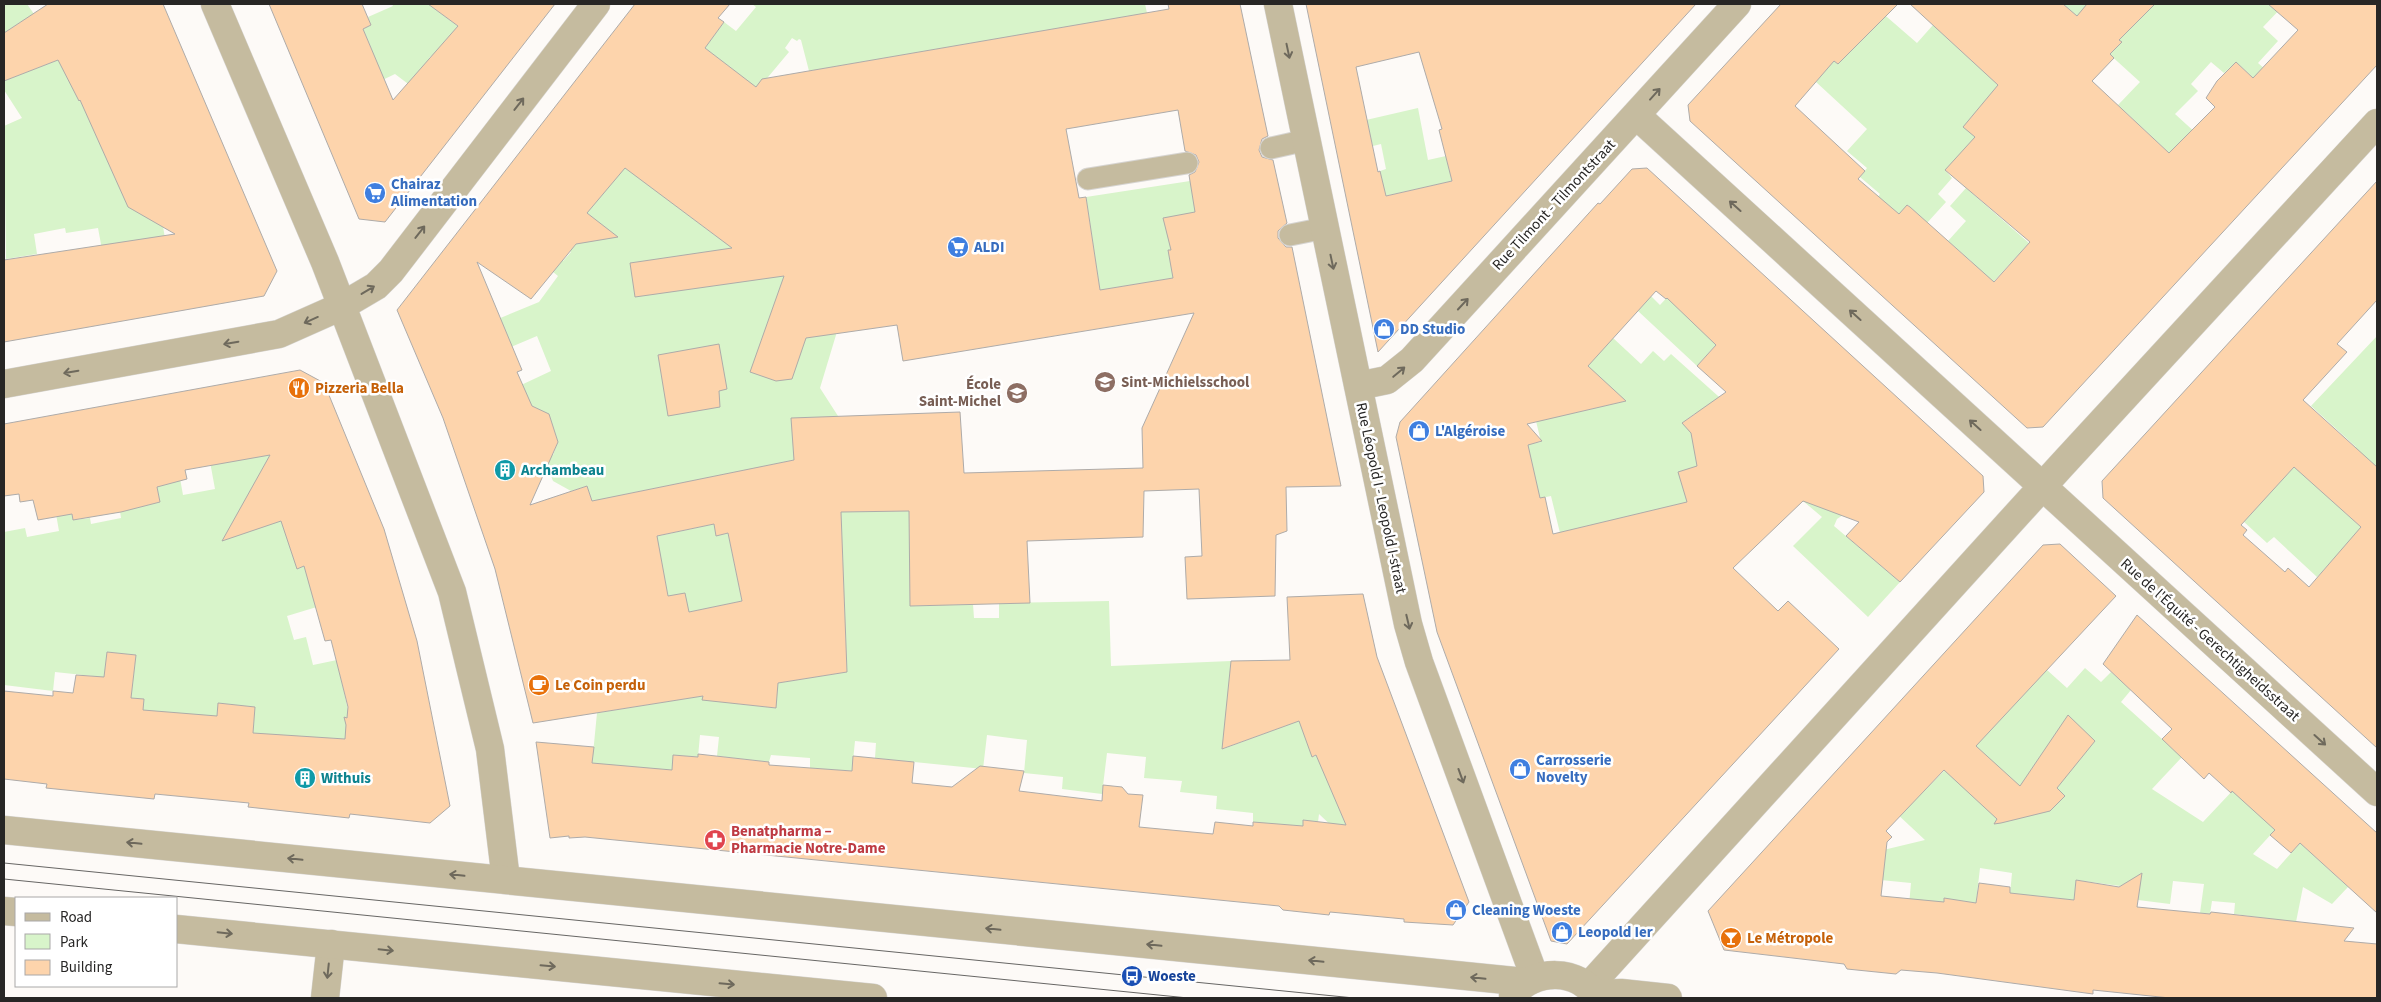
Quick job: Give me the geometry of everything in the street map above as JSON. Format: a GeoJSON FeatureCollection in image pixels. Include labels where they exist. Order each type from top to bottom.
{"type":"FeatureCollection","features":[{"type":"Feature","properties":{"kind":"street"},"geometry":{"type":"LineString","coordinates":[[215,4],[342,306],[452,592],[490,749],[506,880]]}},
{"type":"Feature","properties":{"kind":"street"},"geometry":{"type":"LineString","coordinates":[[4,384],[279,334],[342,306],[376,286],[391,271],[596,4]]}},
{"type":"Feature","properties":{"kind":"street","name":"Rue Léopold I - Leopold I-straat"},"geometry":{"type":"LineString","coordinates":[[1278,4],[1413,644],[1524,986]]}},
{"type":"Feature","properties":{"kind":"street","name":"Rue Tilmont - Tilmontstraat"},"geometry":{"type":"LineString","coordinates":[[1358,386],[1387,380],[1412,360],[1737,4]]}},
{"type":"Feature","properties":{"kind":"street","name":"Rue de l'Équité - Gerechtigheidsstraat"},"geometry":{"type":"LineString","coordinates":[[1636,116],[2377,792]]}},
{"type":"Feature","properties":{"kind":"street"},"geometry":{"type":"LineString","coordinates":[[1593,993],[2043,487],[2377,123]]}},
{"type":"Feature","properties":{"kind":"street"},"geometry":{"type":"LineString","coordinates":[[4,830],[506,880],[1524,986],[1549,975],[1563,975],[1576,979],[1593,993],[1621,993],[1668,998]]}},
{"type":"Feature","properties":{"kind":"street"},"geometry":{"type":"LineString","coordinates":[[178,929],[331,944],[688,989],[873,998]]}},
{"type":"Feature","properties":{"kind":"street"},"geometry":{"type":"LineString","coordinates":[[326,998],[331,944]]}},
{"type":"Feature","properties":{"kind":"lane"},"geometry":{"type":"LineString","coordinates":[[1270,148],[1307,140]]}},
{"type":"Feature","properties":{"kind":"lane"},"geometry":{"type":"LineString","coordinates":[[1088,179],[1187,163]]}},
{"type":"Feature","properties":{"kind":"lane"},"geometry":{"type":"LineString","coordinates":[[1290,235],[1325,228]]}},
{"type":"Feature","properties":{"kind":"green space"},"geometry":{"type":"Polygon","coordinates":[[[4,4],[27,4],[34,14],[50,4],[88,4],[163,226],[167,251],[103,255],[98,228],[66,233],[65,228],[34,234],[37,254],[6,259],[4,126],[22,118],[4,90],[4,81],[58,60],[31,39],[22,21],[4,33],[4,4]]]}},
{"type":"Feature","properties":{"kind":"green space"},"geometry":{"type":"Polygon","coordinates":[[[392,4],[434,4],[432,7],[470,35],[429,58],[424,96],[395,74],[372,85],[357,56],[372,50],[363,29],[371,25],[368,17],[393,6],[392,4]]]}},
{"type":"Feature","properties":{"kind":"green space"},"geometry":{"type":"Polygon","coordinates":[[[752,4],[1145,4],[1147,13],[809,71],[801,40],[797,41],[792,38],[785,48],[789,52],[758,89],[705,48],[724,22],[736,31],[756,7],[752,4]]]}},
{"type":"Feature","properties":{"kind":"green space"},"geometry":{"type":"Polygon","coordinates":[[[1865,4],[1872,4],[1917,43],[1933,25],[2018,103],[1945,170],[1952,178],[1938,194],[1946,202],[1927,223],[1908,205],[1899,214],[1888,205],[1886,206],[1877,198],[1880,194],[1860,177],[1867,168],[1847,151],[1867,129],[1816,82],[1820,77],[1811,69],[1825,54],[1838,64],[1852,49],[1851,20],[1865,4]]]}},
{"type":"Feature","properties":{"kind":"green space"},"geometry":{"type":"Polygon","coordinates":[[[2063,4],[2285,4],[2263,27],[2278,41],[2258,63],[2274,77],[2275,98],[2236,62],[2224,73],[2211,62],[2191,84],[2198,91],[2175,114],[2209,145],[2182,165],[2118,105],[2140,82],[2096,42],[2100,37],[2063,4]]]}},
{"type":"Feature","properties":{"kind":"green space"},"geometry":{"type":"Polygon","coordinates":[[[1418,108],[1428,160],[1446,156],[1452,181],[1385,196],[1380,171],[1386,169],[1381,144],[1373,146],[1366,120],[1418,108]]]}},
{"type":"Feature","properties":{"kind":"green space"},"geometry":{"type":"Polygon","coordinates":[[[610,156],[717,237],[740,216],[815,205],[836,335],[820,388],[838,416],[839,451],[621,495],[631,542],[714,524],[716,536],[728,533],[742,601],[689,612],[668,596],[665,579],[564,599],[597,517],[587,486],[571,491],[553,481],[544,458],[553,455],[558,442],[549,414],[528,413],[519,386],[551,371],[537,336],[476,362],[498,319],[539,302],[558,276],[542,263],[550,252],[563,261],[571,252],[565,247],[577,209],[596,198],[604,190],[608,178],[610,156]]]}},
{"type":"Feature","properties":{"kind":"green space"},"geometry":{"type":"Polygon","coordinates":[[[1190,181],[1227,269],[1100,290],[1086,197],[1190,181]]]}},
{"type":"Feature","properties":{"kind":"green space"},"geometry":{"type":"Polygon","coordinates":[[[1966,188],[2029,243],[1984,292],[1971,261],[1948,241],[1966,221],[1950,206],[1966,188]]]}},
{"type":"Feature","properties":{"kind":"green space"},"geometry":{"type":"Polygon","coordinates":[[[1672,292],[1720,340],[1697,366],[1638,311],[1648,293],[1660,305],[1672,292]]]}},
{"type":"Feature","properties":{"kind":"green space"},"geometry":{"type":"Polygon","coordinates":[[[2377,336],[2377,472],[2342,510],[2362,528],[2317,577],[2274,537],[2267,543],[2243,521],[2294,467],[2318,488],[2356,447],[2311,406],[2377,336]]]}},
{"type":"Feature","properties":{"kind":"green space"},"geometry":{"type":"Polygon","coordinates":[[[1612,337],[1641,364],[1653,351],[1664,361],[1671,354],[1727,404],[1694,414],[1682,423],[1691,431],[1705,498],[1560,533],[1551,496],[1527,501],[1506,429],[1529,444],[1541,442],[1536,421],[1559,398],[1575,413],[1625,401],[1583,362],[1612,337]]]}},
{"type":"Feature","properties":{"kind":"green space"},"geometry":{"type":"Polygon","coordinates":[[[206,440],[272,451],[263,469],[293,480],[297,569],[304,566],[320,606],[287,616],[294,640],[306,637],[313,665],[337,660],[350,719],[345,739],[331,738],[329,750],[253,733],[255,707],[218,703],[216,726],[140,730],[144,699],[131,698],[136,655],[107,652],[102,696],[92,676],[55,672],[53,691],[4,685],[4,532],[25,528],[27,537],[59,531],[53,497],[67,491],[73,520],[90,518],[91,524],[121,518],[120,511],[160,502],[157,487],[174,445],[183,495],[215,489],[206,440]]]}},
{"type":"Feature","properties":{"kind":"green space"},"geometry":{"type":"Polygon","coordinates":[[[1816,474],[1843,515],[1837,519],[1834,526],[1900,582],[1868,617],[1793,546],[1822,517],[1803,501],[1816,474]]]}},
{"type":"Feature","properties":{"kind":"green space"},"geometry":{"type":"Polygon","coordinates":[[[909,511],[910,606],[973,604],[974,618],[999,618],[999,603],[1109,601],[1111,666],[1231,661],[1223,749],[1311,716],[1313,757],[1320,754],[1354,836],[1336,830],[1319,814],[1318,822],[1303,820],[1303,827],[1253,822],[1253,813],[1216,809],[1217,796],[1180,792],[1182,781],[1144,778],[1146,757],[1107,753],[1102,794],[1062,789],[1063,777],[1024,773],[1027,740],[987,735],[983,769],[875,758],[876,743],[855,741],[852,771],[810,768],[810,758],[771,755],[769,762],[717,756],[719,737],[700,735],[698,757],[674,755],[672,770],[592,764],[597,713],[740,690],[738,704],[775,708],[778,683],[847,672],[841,512],[909,511]]]}},
{"type":"Feature","properties":{"kind":"green space"},"geometry":{"type":"Polygon","coordinates":[[[2085,668],[2101,682],[2111,672],[2131,690],[2121,702],[2182,757],[2152,789],[2203,822],[2236,787],[2275,830],[2253,854],[2277,869],[2300,843],[2348,887],[2332,904],[2303,887],[2296,922],[2263,929],[2265,918],[2234,914],[2235,903],[2212,901],[2210,914],[2200,913],[2204,884],[2173,881],[2170,904],[2138,900],[2140,885],[2126,883],[2120,886],[2076,880],[2074,900],[2010,894],[2012,873],[1980,868],[1976,903],[1945,899],[1943,910],[1909,905],[1911,883],[1850,877],[1875,852],[1925,840],[1895,812],[1916,788],[1922,793],[1944,771],[1942,768],[2047,670],[2067,688],[2085,668]]]}},
{"type":"Feature","properties":{"kind":"building"},"geometry":{"type":"Polygon","coordinates":[[[48,4],[163,4],[277,271],[264,296],[4,342],[4,260],[175,234],[128,207],[80,100],[58,60],[4,81],[4,33],[48,4]]]}},
{"type":"Feature","properties":{"kind":"building"},"geometry":{"type":"Polygon","coordinates":[[[269,4],[362,4],[371,25],[363,29],[393,100],[458,26],[428,4],[555,4],[385,222],[359,219],[269,4]]]}},
{"type":"Feature","properties":{"kind":"building"},"geometry":{"type":"Polygon","coordinates":[[[635,4],[730,4],[718,18],[724,22],[705,48],[756,87],[762,79],[1169,9],[1168,4],[1240,4],[1268,136],[1262,139],[1259,150],[1262,157],[1273,160],[1287,223],[1278,231],[1278,238],[1286,247],[1292,247],[1341,486],[1286,487],[1287,531],[1276,535],[1275,596],[1187,599],[1185,557],[1202,556],[1199,489],[1144,491],[1143,537],[1027,541],[1030,603],[910,606],[909,511],[841,512],[847,672],[778,683],[776,708],[702,700],[703,696],[533,723],[495,569],[443,418],[397,310],[635,4]],[[1178,110],[1066,129],[1079,198],[1086,197],[1100,290],[1173,278],[1168,250],[1171,250],[1163,218],[1195,212],[1189,175],[1195,172],[1199,162],[1196,155],[1185,151],[1178,110]],[[625,168],[587,213],[618,237],[576,244],[531,299],[477,262],[522,370],[517,372],[532,406],[549,414],[558,442],[530,505],[587,486],[592,501],[794,460],[791,418],[960,412],[964,473],[1143,468],[1142,428],[1194,313],[903,361],[897,325],[806,338],[792,379],[776,381],[750,372],[784,276],[635,297],[630,263],[732,248],[625,168]],[[714,524],[657,536],[668,596],[685,593],[689,612],[742,601],[728,533],[716,536],[714,524]]]}},
{"type":"Feature","properties":{"kind":"building"},"geometry":{"type":"Polygon","coordinates":[[[1306,4],[1696,4],[1378,352],[1306,4]],[[1419,52],[1356,67],[1378,172],[1380,171],[1386,196],[1452,181],[1439,130],[1442,129],[1419,52]]]}},
{"type":"Feature","properties":{"kind":"building"},"geometry":{"type":"Polygon","coordinates":[[[1781,4],[1898,4],[1838,64],[1834,61],[1795,106],[1865,171],[1858,179],[1899,214],[1907,205],[1910,207],[1994,282],[2030,242],[1945,170],[1975,137],[1963,127],[1998,85],[1910,4],[2063,4],[2077,16],[2087,4],[2155,4],[2119,40],[2122,42],[2110,54],[2114,58],[2092,81],[2169,153],[2215,107],[2206,98],[2217,81],[2236,62],[2253,78],[2298,30],[2268,4],[2377,4],[2377,65],[2043,427],[2027,428],[1690,121],[1688,105],[1781,4]]]}},
{"type":"Feature","properties":{"kind":"building"},"geometry":{"type":"Polygon","coordinates":[[[1647,168],[1983,476],[1984,492],[1900,582],[1846,536],[1859,522],[1803,501],[1733,568],[1778,611],[1788,601],[1839,649],[1567,944],[1551,941],[1437,632],[1396,437],[1400,422],[1598,203],[1600,204],[1632,169],[1647,168]],[[1656,291],[1588,366],[1626,401],[1527,424],[1542,441],[1528,445],[1540,498],[1545,497],[1553,534],[1687,502],[1678,472],[1697,466],[1691,433],[1682,423],[1726,392],[1697,366],[1716,345],[1656,291]]]}},
{"type":"Feature","properties":{"kind":"building"},"geometry":{"type":"Polygon","coordinates":[[[2377,181],[2377,300],[2337,344],[2347,352],[2303,400],[2377,467],[2377,748],[2103,498],[2102,481],[2377,181]],[[2294,467],[2241,525],[2247,530],[2243,535],[2285,572],[2288,568],[2309,587],[2361,527],[2294,467]]]}},
{"type":"Feature","properties":{"kind":"building"},"geometry":{"type":"Polygon","coordinates":[[[719,344],[727,389],[719,391],[720,407],[668,416],[658,355],[719,344]]]}},
{"type":"Feature","properties":{"kind":"building"},"geometry":{"type":"Polygon","coordinates":[[[300,370],[324,383],[384,529],[417,641],[450,806],[430,823],[350,814],[349,818],[248,807],[249,803],[155,794],[154,799],[46,788],[47,784],[4,779],[4,691],[53,696],[53,691],[73,693],[76,675],[104,677],[107,652],[136,655],[131,698],[144,699],[143,710],[217,716],[218,703],[255,707],[253,733],[345,739],[346,725],[344,717],[347,718],[348,707],[331,640],[325,641],[304,566],[297,569],[281,521],[222,541],[270,455],[185,470],[187,479],[157,487],[160,502],[121,512],[73,520],[72,514],[38,520],[33,500],[20,502],[19,494],[4,496],[4,424],[300,370]]]}},
{"type":"Feature","properties":{"kind":"building"},"geometry":{"type":"Polygon","coordinates":[[[2060,544],[2116,596],[1976,746],[2020,786],[2068,715],[2095,741],[2057,788],[2065,796],[2050,811],[2001,823],[1994,824],[1997,819],[1944,770],[1886,831],[1892,837],[1887,842],[1881,896],[1944,902],[1944,898],[1976,903],[1979,883],[2010,887],[2010,893],[2074,900],[2076,880],[2119,887],[2142,873],[2137,907],[2210,914],[2211,912],[2354,928],[2344,941],[2377,944],[2377,998],[2170,998],[2093,990],[2093,994],[1937,973],[1901,970],[1896,974],[1847,969],[1844,964],[1724,950],[1708,911],[2043,545],[2060,544]]]}},
{"type":"Feature","properties":{"kind":"building"},"geometry":{"type":"Polygon","coordinates":[[[1363,594],[1377,657],[1469,902],[1453,925],[1404,922],[1404,919],[1330,912],[1329,915],[1283,910],[1279,906],[585,837],[550,838],[536,742],[594,747],[592,763],[672,770],[673,755],[698,757],[698,754],[769,762],[769,765],[852,771],[853,756],[914,762],[912,783],[952,787],[980,766],[1024,771],[1019,791],[1102,801],[1103,785],[1122,787],[1128,794],[1143,795],[1139,827],[1213,834],[1215,822],[1253,826],[1253,822],[1303,826],[1303,820],[1346,825],[1316,755],[1312,757],[1299,721],[1222,749],[1231,661],[1290,660],[1287,597],[1363,594]]]}},
{"type":"Feature","properties":{"kind":"building"},"geometry":{"type":"Polygon","coordinates":[[[2137,615],[2377,833],[2377,913],[2300,843],[2291,853],[2270,835],[2275,830],[2232,791],[2231,793],[2209,773],[2204,779],[2162,739],[2172,729],[2103,664],[2137,615]]]}},
{"type":"Feature","properties":{"kind":"tram line"},"geometry":{"type":"LineString","coordinates":[[4,863],[1354,998]]}},
{"type":"Feature","properties":{"kind":"tram line"},"geometry":{"type":"LineString","coordinates":[[4,879],[1188,998]]}},
{"type":"Feature","properties":{"kind":"place","name":"Chairaz Alimentation"},"geometry":{"type":"Point","coordinates":[375,193]}},
{"type":"Feature","properties":{"kind":"place","name":"ALDI"},"geometry":{"type":"Point","coordinates":[958,247]}},
{"type":"Feature","properties":{"kind":"place","name":"DD Studio"},"geometry":{"type":"Point","coordinates":[1384,329]}},
{"type":"Feature","properties":{"kind":"place","name":"Sint-Michielsschool"},"geometry":{"type":"Point","coordinates":[1105,382]}},
{"type":"Feature","properties":{"kind":"place","name":"Pizzeria Bella"},"geometry":{"type":"Point","coordinates":[299,388]}},
{"type":"Feature","properties":{"kind":"place","name":"École Saint-Michel"},"geometry":{"type":"Point","coordinates":[1017,393]}},
{"type":"Feature","properties":{"kind":"place","name":"L'Algéroise"},"geometry":{"type":"Point","coordinates":[1419,431]}},
{"type":"Feature","properties":{"kind":"place","name":"Archambeau"},"geometry":{"type":"Point","coordinates":[505,470]}},
{"type":"Feature","properties":{"kind":"place","name":"Le Coin perdu"},"geometry":{"type":"Point","coordinates":[539,685]}},
{"type":"Feature","properties":{"kind":"place","name":"Carrosserie Novelty"},"geometry":{"type":"Point","coordinates":[1520,769]}},
{"type":"Feature","properties":{"kind":"place","name":"Withuis"},"geometry":{"type":"Point","coordinates":[305,778]}},
{"type":"Feature","properties":{"kind":"place","name":"Benatpharma – Pharmacie Notre-Dame"},"geometry":{"type":"Point","coordinates":[715,840]}},
{"type":"Feature","properties":{"kind":"place","name":"Cleaning Woeste"},"geometry":{"type":"Point","coordinates":[1456,910]}},
{"type":"Feature","properties":{"kind":"place","name":"Leopold Ier"},"geometry":{"type":"Point","coordinates":[1562,932]}},
{"type":"Feature","properties":{"kind":"place","name":"Le Métropole"},"geometry":{"type":"Point","coordinates":[1731,938]}},
{"type":"Feature","properties":{"kind":"place","name":"Woeste"},"geometry":{"type":"Point","coordinates":[1132,976]}}]}
